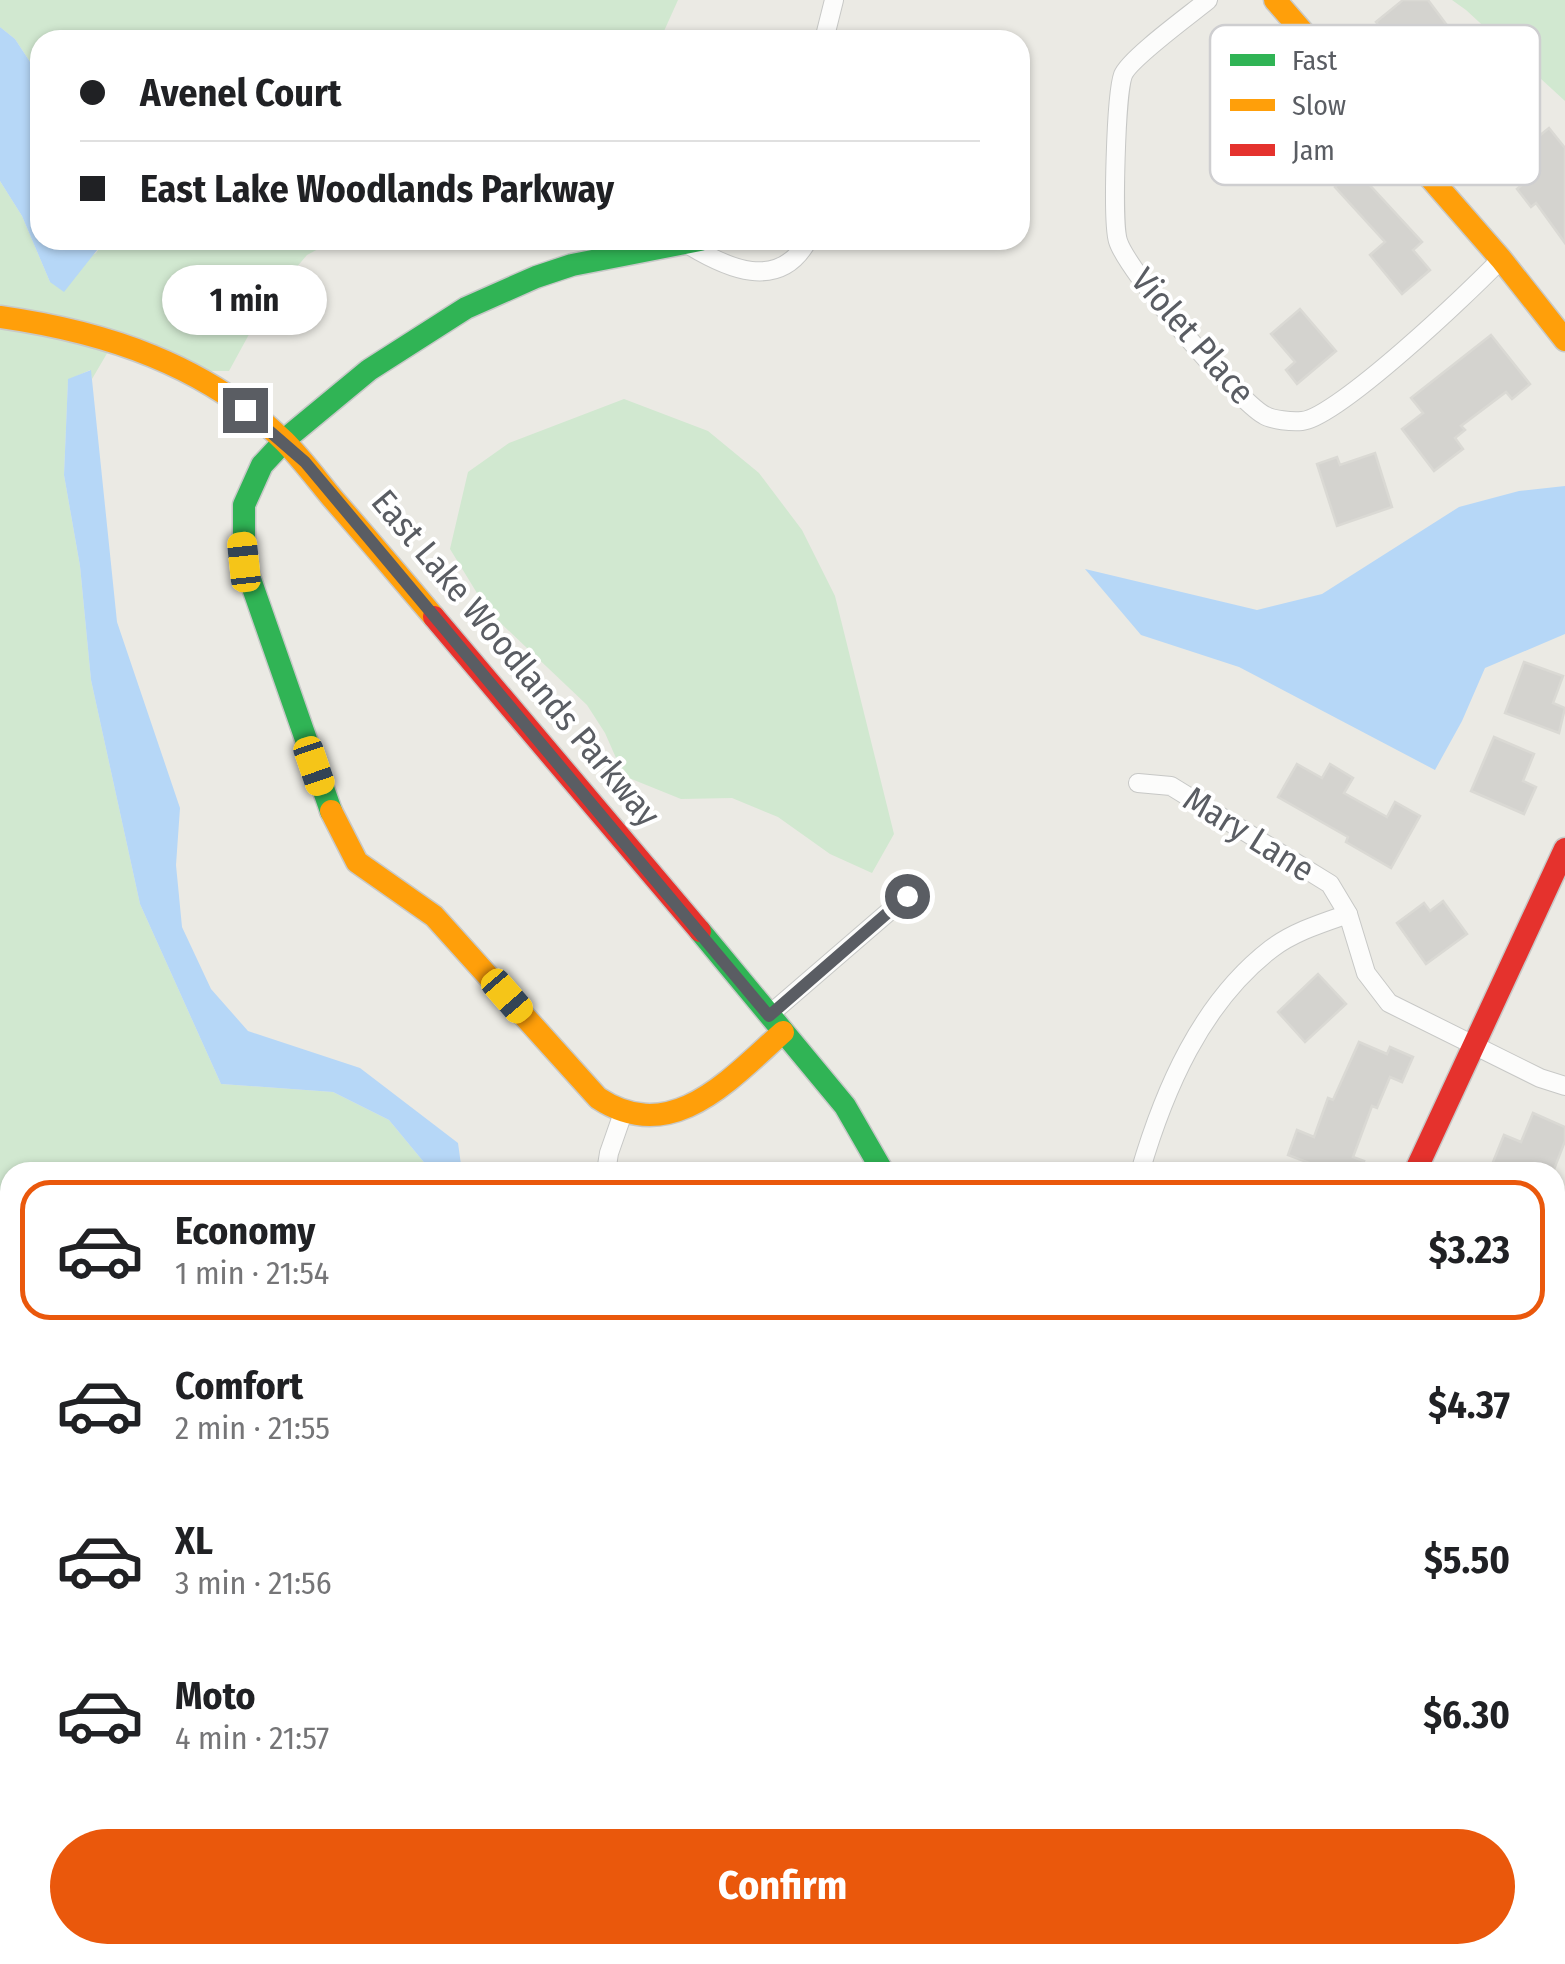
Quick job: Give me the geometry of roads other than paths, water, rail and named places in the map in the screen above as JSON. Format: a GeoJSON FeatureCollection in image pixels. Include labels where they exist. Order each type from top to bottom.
{"type":"FeatureCollection","features":[{"type":"Feature","properties":{"kind":"street"},"geometry":{"type":"LineString","coordinates":[[826,30],[834,0]]}},
{"type":"Feature","properties":{"kind":"street","name":"Violet Place"},"geometry":{"type":"LineString","coordinates":[[1208,0],[1124,70],[1117,95],[1117,240],[1129,265],[1238,393],[1266,417],[1303,422],[1331,409],[1465,297],[1501,258]]}},
{"type":"Feature","properties":{"kind":"street"},"geometry":{"type":"LineString","coordinates":[[1275,0],[1297,25]]}},
{"type":"Feature","properties":{"kind":"street"},"geometry":{"type":"LineString","coordinates":[[1437,185],[1565,340]]}},
{"type":"Feature","properties":{"kind":"street"},"geometry":{"type":"LineString","coordinates":[[650,250],[574,264],[520,283],[421,334],[351,383],[284,441],[258,471],[247,494],[240,532],[244,562],[326,800],[357,862],[434,916],[598,1098],[623,1113],[673,1114],[700,1102],[907,896]]}},
{"type":"Feature","properties":{"kind":"street"},"geometry":{"type":"LineString","coordinates":[[705,250],[733,268],[758,273],[792,259],[800,250]]}},
{"type":"Feature","properties":{"kind":"street","name":"East Lake Woodlands Parkway"},"geometry":{"type":"LineString","coordinates":[[0,317],[82,332],[159,358],[219,391],[284,441],[845,1106],[878,1162]]}},
{"type":"Feature","properties":{"kind":"street","name":"Mary Lane"},"geometry":{"type":"LineString","coordinates":[[1138,784],[1171,786],[1330,884],[1348,914],[1366,973],[1389,1003],[1472,1046],[1565,1086]]}},
{"type":"Feature","properties":{"kind":"street"},"geometry":{"type":"LineString","coordinates":[[1420,1162],[1565,849]]}},
{"type":"Feature","properties":{"kind":"street"},"geometry":{"type":"LineString","coordinates":[[1143,1162],[1188,1048],[1221,996],[1272,948],[1348,914]]}},
{"type":"Feature","properties":{"kind":"street"},"geometry":{"type":"LineString","coordinates":[[607,1162],[623,1113]]}},
{"type":"Feature","properties":{"kind":"water"},"geometry":{"type":"Polygon","coordinates":[[[0,27],[15,39],[30,62],[30,235],[0,181],[0,27]]]}},
{"type":"Feature","properties":{"kind":"water"},"geometry":{"type":"Polygon","coordinates":[[[36,250],[97,250],[64,292],[50,282],[36,250]]]}},
{"type":"Feature","properties":{"kind":"water"},"geometry":{"type":"Polygon","coordinates":[[[91,370],[117,622],[180,808],[176,865],[182,927],[211,989],[248,1031],[360,1068],[458,1143],[461,1162],[424,1162],[389,1120],[333,1092],[221,1084],[140,904],[91,680],[80,566],[64,475],[68,379],[91,370]]]}},
{"type":"Feature","properties":{"kind":"water"},"geometry":{"type":"Polygon","coordinates":[[[1565,486],[1565,634],[1485,668],[1435,770],[1239,667],[1141,635],[1085,569],[1257,610],[1322,594],[1459,507],[1519,491],[1565,486]]]}}]}
